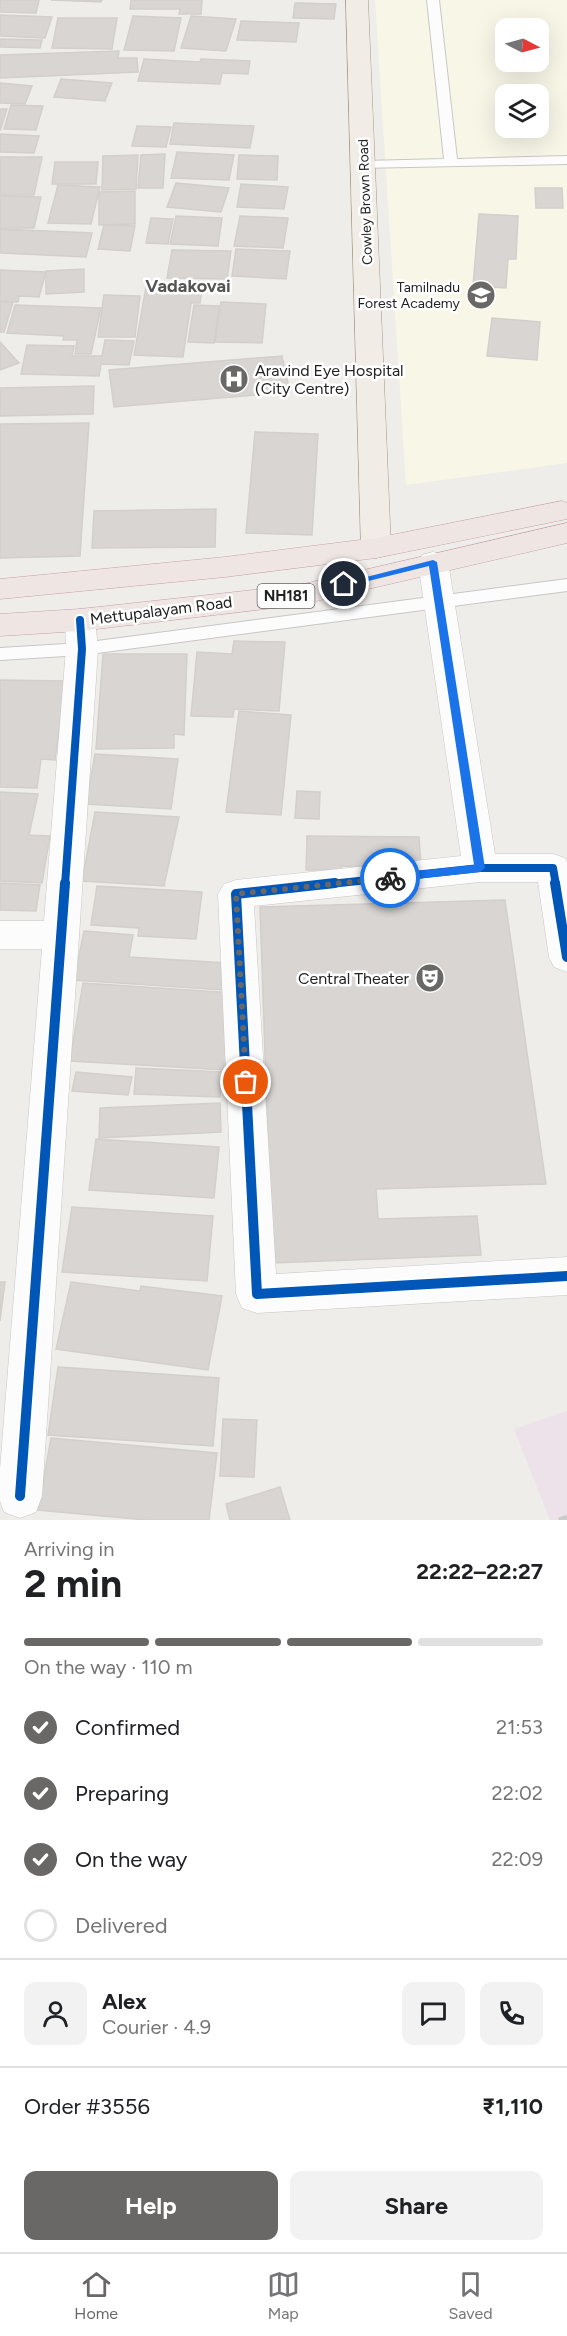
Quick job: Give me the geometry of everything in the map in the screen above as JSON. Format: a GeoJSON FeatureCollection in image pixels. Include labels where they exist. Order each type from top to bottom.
{"type":"FeatureCollection","features":[{"type":"Feature","properties":{"kind":"highway","name":"NH181"},"geometry":{"type":"LineString","coordinates":[[0,589],[225,567],[376,548],[567,510]]}},
{"type":"Feature","properties":{"kind":"highway","name":"Mettupalayam Road"},"geometry":{"type":"LineString","coordinates":[[0,625],[81,634],[299,595],[433,562],[567,533]]}},
{"type":"Feature","properties":{"kind":"main road","name":"Cowley Brown Road"},"geometry":{"type":"LineString","coordinates":[[357,0],[376,548]]}},
{"type":"Feature","properties":{"kind":"street"},"geometry":{"type":"LineString","coordinates":[[433,562],[480,868]]}},
{"type":"Feature","properties":{"kind":"street"},"geometry":{"type":"LineString","coordinates":[[20,1496],[81,634]]}},
{"type":"Feature","properties":{"kind":"street"},"geometry":{"type":"LineString","coordinates":[[567,957],[553,868],[480,868],[236,894],[257,1294],[567,1276]]}},
{"type":"Feature","properties":{"kind":"street"},"geometry":{"type":"LineString","coordinates":[[0,935],[59,935]]}},
{"type":"Feature","properties":{"kind":"lane"},"geometry":{"type":"LineString","coordinates":[[433,0],[451,162]]}},
{"type":"Feature","properties":{"kind":"lane"},"geometry":{"type":"LineString","coordinates":[[364,165],[567,160]]}},
{"type":"Feature","properties":{"kind":"lane"},"geometry":{"type":"LineString","coordinates":[[0,654],[81,634],[439,602],[567,585]]}},
{"type":"Feature","properties":{"kind":"shaded area","name":"Tamilnadu Forest Academy"},"geometry":{"type":"Polygon","coordinates":[[[375,0],[567,0],[567,463],[406,485],[375,0]]]}},
{"type":"Feature","properties":{"kind":"shaded area"},"geometry":{"type":"Polygon","coordinates":[[[567,1411],[567,1520],[550,1520],[514,1429],[567,1411]]]}},
{"type":"Feature","properties":{"kind":"building"},"geometry":{"type":"Polygon","coordinates":[[[0,0],[39,0],[36,13],[0,12],[0,0]]]}},
{"type":"Feature","properties":{"kind":"building"},"geometry":{"type":"Polygon","coordinates":[[[51,0],[102,0],[101,2],[51,0]]]}},
{"type":"Feature","properties":{"kind":"building"},"geometry":{"type":"Polygon","coordinates":[[[131,0],[202,0],[201,14],[179,14],[180,9],[130,9],[131,0]]]}},
{"type":"Feature","properties":{"kind":"building"},"geometry":{"type":"Polygon","coordinates":[[[295,3],[336,4],[334,19],[293,18],[295,3]]]}},
{"type":"Feature","properties":{"kind":"building"},"geometry":{"type":"Polygon","coordinates":[[[0,15],[52,17],[45,38],[0,36],[0,15]]]}},
{"type":"Feature","properties":{"kind":"building"},"geometry":{"type":"Polygon","coordinates":[[[133,16],[181,18],[174,51],[124,50],[133,16]]]}},
{"type":"Feature","properties":{"kind":"building"},"geometry":{"type":"Polygon","coordinates":[[[191,16],[236,19],[226,51],[181,48],[191,16]]]}},
{"type":"Feature","properties":{"kind":"building"},"geometry":{"type":"Polygon","coordinates":[[[58,18],[117,18],[112,49],[52,48],[58,18]]]}},
{"type":"Feature","properties":{"kind":"building"},"geometry":{"type":"Polygon","coordinates":[[[241,21],[299,23],[296,42],[237,40],[241,21]]]}},
{"type":"Feature","properties":{"kind":"building"},"geometry":{"type":"Polygon","coordinates":[[[0,39],[42,40],[40,48],[0,47],[0,39]]]}},
{"type":"Feature","properties":{"kind":"building"},"geometry":{"type":"Polygon","coordinates":[[[119,51],[118,58],[137,58],[138,72],[0,78],[0,55],[119,51]]]}},
{"type":"Feature","properties":{"kind":"building"},"geometry":{"type":"Polygon","coordinates":[[[144,59],[200,62],[201,59],[250,61],[248,74],[222,73],[220,84],[138,81],[144,59]]]}},
{"type":"Feature","properties":{"kind":"building"},"geometry":{"type":"Polygon","coordinates":[[[61,79],[112,83],[105,101],[54,97],[61,79]]]}},
{"type":"Feature","properties":{"kind":"building"},"geometry":{"type":"Polygon","coordinates":[[[0,83],[32,86],[25,104],[0,103],[0,83]]]}},
{"type":"Feature","properties":{"kind":"building"},"geometry":{"type":"Polygon","coordinates":[[[11,105],[43,106],[36,130],[4,129],[11,105]]]}},
{"type":"Feature","properties":{"kind":"building"},"geometry":{"type":"Polygon","coordinates":[[[0,109],[7,109],[0,131],[0,109]]]}},
{"type":"Feature","properties":{"kind":"building"},"geometry":{"type":"Polygon","coordinates":[[[174,123],[254,126],[250,148],[170,144],[174,123]]]}},
{"type":"Feature","properties":{"kind":"building"},"geometry":{"type":"Polygon","coordinates":[[[137,126],[171,127],[166,147],[132,146],[137,126]]]}},
{"type":"Feature","properties":{"kind":"building"},"geometry":{"type":"Polygon","coordinates":[[[0,134],[39,136],[34,153],[0,152],[0,134]]]}},
{"type":"Feature","properties":{"kind":"building"},"geometry":{"type":"Polygon","coordinates":[[[177,152],[234,155],[229,180],[171,178],[177,152]]]}},
{"type":"Feature","properties":{"kind":"building"},"geometry":{"type":"Polygon","coordinates":[[[165,154],[163,188],[138,188],[141,155],[165,154]]]}},
{"type":"Feature","properties":{"kind":"building"},"geometry":{"type":"Polygon","coordinates":[[[138,155],[136,189],[102,190],[103,156],[138,155]]]}},
{"type":"Feature","properties":{"kind":"building"},"geometry":{"type":"Polygon","coordinates":[[[239,155],[278,156],[277,180],[237,179],[239,155]]]}},
{"type":"Feature","properties":{"kind":"building"},"geometry":{"type":"Polygon","coordinates":[[[0,157],[42,157],[34,195],[0,195],[0,157]]]}},
{"type":"Feature","properties":{"kind":"building"},"geometry":{"type":"Polygon","coordinates":[[[55,162],[98,162],[96,184],[52,184],[55,162]]]}},
{"type":"Feature","properties":{"kind":"building"},"geometry":{"type":"Polygon","coordinates":[[[176,183],[229,188],[221,212],[167,207],[176,183]]]}},
{"type":"Feature","properties":{"kind":"building"},"geometry":{"type":"Polygon","coordinates":[[[241,184],[288,187],[284,209],[237,207],[241,184]]]}},
{"type":"Feature","properties":{"kind":"building"},"geometry":{"type":"Polygon","coordinates":[[[58,185],[100,187],[91,224],[48,223],[58,185]]]}},
{"type":"Feature","properties":{"kind":"building"},"geometry":{"type":"Polygon","coordinates":[[[535,188],[562,188],[563,208],[536,208],[535,188]]]}},
{"type":"Feature","properties":{"kind":"building"},"geometry":{"type":"Polygon","coordinates":[[[135,191],[135,224],[99,225],[99,192],[135,191]]]}},
{"type":"Feature","properties":{"kind":"building"},"geometry":{"type":"Polygon","coordinates":[[[0,196],[41,197],[34,228],[0,228],[0,196]]]}},
{"type":"Feature","properties":{"kind":"building"},"geometry":{"type":"Polygon","coordinates":[[[479,214],[518,216],[516,259],[508,259],[506,288],[473,286],[479,214]]]}},
{"type":"Feature","properties":{"kind":"building"},"geometry":{"type":"Polygon","coordinates":[[[176,216],[222,218],[218,246],[170,244],[176,216]]]}},
{"type":"Feature","properties":{"kind":"building"},"geometry":{"type":"Polygon","coordinates":[[[240,216],[288,218],[283,248],[234,246],[240,216]]]}},
{"type":"Feature","properties":{"kind":"building"},"geometry":{"type":"Polygon","coordinates":[[[151,218],[173,219],[168,244],[146,243],[151,218]]]}},
{"type":"Feature","properties":{"kind":"building"},"geometry":{"type":"Polygon","coordinates":[[[104,225],[135,226],[130,251],[98,249],[104,225]]]}},
{"type":"Feature","properties":{"kind":"building"},"geometry":{"type":"Polygon","coordinates":[[[0,229],[92,233],[86,257],[0,253],[0,229]]]}},
{"type":"Feature","properties":{"kind":"building"},"geometry":{"type":"Polygon","coordinates":[[[236,249],[290,251],[286,279],[232,276],[236,249]]]}},
{"type":"Feature","properties":{"kind":"building"},"geometry":{"type":"Polygon","coordinates":[[[172,250],[231,251],[227,279],[167,278],[172,250]]]}},
{"type":"Feature","properties":{"kind":"building"},"geometry":{"type":"Polygon","coordinates":[[[84,269],[84,292],[46,294],[46,271],[84,269]]]}},
{"type":"Feature","properties":{"kind":"building"},"geometry":{"type":"Polygon","coordinates":[[[0,270],[46,272],[39,297],[19,296],[18,302],[0,301],[0,270]]]}},
{"type":"Feature","properties":{"kind":"building"},"geometry":{"type":"Polygon","coordinates":[[[146,287],[202,289],[200,303],[191,303],[183,357],[134,355],[146,287]]]}},
{"type":"Feature","properties":{"kind":"building"},"geometry":{"type":"Polygon","coordinates":[[[104,295],[140,296],[135,337],[98,337],[104,295]]]}},
{"type":"Feature","properties":{"kind":"building"},"geometry":{"type":"Polygon","coordinates":[[[0,302],[13,302],[4,332],[0,332],[0,302]]]}},
{"type":"Feature","properties":{"kind":"building"},"geometry":{"type":"Polygon","coordinates":[[[221,302],[266,304],[262,343],[215,342],[221,302]]]}},
{"type":"Feature","properties":{"kind":"building"},"geometry":{"type":"Polygon","coordinates":[[[15,305],[101,308],[91,354],[75,354],[77,340],[63,340],[64,336],[7,333],[15,305]]]}},
{"type":"Feature","properties":{"kind":"building"},"geometry":{"type":"Polygon","coordinates":[[[194,305],[219,306],[214,343],[188,342],[194,305]]]}},
{"type":"Feature","properties":{"kind":"building"},"geometry":{"type":"Polygon","coordinates":[[[492,318],[540,322],[537,360],[487,356],[492,318]]]}},
{"type":"Feature","properties":{"kind":"building"},"geometry":{"type":"Polygon","coordinates":[[[105,340],[134,341],[129,365],[101,364],[99,376],[21,374],[27,345],[74,346],[72,356],[102,356],[105,340]]]}},
{"type":"Feature","properties":{"kind":"building"},"geometry":{"type":"Polygon","coordinates":[[[0,342],[19,363],[0,370],[0,342]]]}},
{"type":"Feature","properties":{"kind":"building"},"geometry":{"type":"Polygon","coordinates":[[[282,356],[290,392],[114,407],[109,370],[282,356]]]}},
{"type":"Feature","properties":{"kind":"building"},"geometry":{"type":"Polygon","coordinates":[[[94,386],[93,414],[0,416],[0,388],[94,386]]]}},
{"type":"Feature","properties":{"kind":"building"},"geometry":{"type":"Polygon","coordinates":[[[89,423],[80,556],[0,558],[0,424],[89,423]]]}},
{"type":"Feature","properties":{"kind":"building"},"geometry":{"type":"Polygon","coordinates":[[[255,432],[318,434],[312,535],[246,533],[255,432]]]}},
{"type":"Feature","properties":{"kind":"building"},"geometry":{"type":"Polygon","coordinates":[[[216,509],[215,547],[92,548],[94,511],[216,509]]]}},
{"type":"Feature","properties":{"kind":"building"},"geometry":{"type":"Polygon","coordinates":[[[234,641],[285,642],[279,711],[234,709],[233,717],[191,716],[197,652],[232,654],[234,641]]]}},
{"type":"Feature","properties":{"kind":"building"},"geometry":{"type":"Polygon","coordinates":[[[103,654],[187,654],[184,735],[174,734],[174,748],[96,749],[103,654]]]}},
{"type":"Feature","properties":{"kind":"building"},"geometry":{"type":"Polygon","coordinates":[[[0,680],[66,681],[55,760],[41,759],[37,788],[0,787],[0,680]]]}},
{"type":"Feature","properties":{"kind":"building"},"geometry":{"type":"Polygon","coordinates":[[[239,711],[291,715],[281,815],[226,812],[239,711]]]}},
{"type":"Feature","properties":{"kind":"building"},"geometry":{"type":"Polygon","coordinates":[[[95,754],[178,759],[171,809],[86,804],[95,754]]]}},
{"type":"Feature","properties":{"kind":"building"},"geometry":{"type":"Polygon","coordinates":[[[297,791],[320,792],[319,819],[295,818],[297,791]]]}},
{"type":"Feature","properties":{"kind":"building"},"geometry":{"type":"Polygon","coordinates":[[[0,792],[38,794],[29,835],[50,836],[42,883],[0,881],[0,792]]]}},
{"type":"Feature","properties":{"kind":"building"},"geometry":{"type":"Polygon","coordinates":[[[95,812],[179,817],[164,886],[82,881],[95,812]]]}},
{"type":"Feature","properties":{"kind":"building"},"geometry":{"type":"Polygon","coordinates":[[[307,836],[419,837],[421,867],[341,866],[342,870],[306,870],[307,836]]]}},
{"type":"Feature","properties":{"kind":"building"},"geometry":{"type":"Polygon","coordinates":[[[0,883],[40,885],[36,911],[0,910],[0,883]]]}},
{"type":"Feature","properties":{"kind":"building"},"geometry":{"type":"Polygon","coordinates":[[[97,886],[202,892],[196,939],[138,936],[139,928],[91,925],[97,886]]]}},
{"type":"Feature","properties":{"kind":"building"},"geometry":{"type":"Polygon","coordinates":[[[505,900],[546,1184],[376,1189],[378,1219],[477,1216],[481,1255],[272,1263],[260,907],[505,900]]]}},
{"type":"Feature","properties":{"kind":"building"},"geometry":{"type":"Polygon","coordinates":[[[84,931],[133,935],[129,957],[227,963],[224,990],[74,980],[84,931]]]}},
{"type":"Feature","properties":{"kind":"building"},"geometry":{"type":"Polygon","coordinates":[[[83,983],[234,993],[226,1070],[70,1061],[83,983]]]}},
{"type":"Feature","properties":{"kind":"building"},"geometry":{"type":"Polygon","coordinates":[[[136,1068],[222,1072],[220,1097],[134,1094],[136,1068]]]}},
{"type":"Feature","properties":{"kind":"building"},"geometry":{"type":"Polygon","coordinates":[[[76,1072],[132,1077],[128,1095],[72,1091],[76,1072]]]}},
{"type":"Feature","properties":{"kind":"building"},"geometry":{"type":"Polygon","coordinates":[[[220,1103],[221,1132],[99,1138],[100,1108],[220,1103]]]}},
{"type":"Feature","properties":{"kind":"building"},"geometry":{"type":"Polygon","coordinates":[[[96,1139],[219,1147],[214,1198],[89,1190],[96,1139]]]}},
{"type":"Feature","properties":{"kind":"building"},"geometry":{"type":"Polygon","coordinates":[[[72,1207],[213,1216],[207,1281],[62,1272],[72,1207]]]}},
{"type":"Feature","properties":{"kind":"building"},"geometry":{"type":"Polygon","coordinates":[[[0,1282],[5,1282],[0,1321],[0,1282]]]}},
{"type":"Feature","properties":{"kind":"building"},"geometry":{"type":"Polygon","coordinates":[[[71,1282],[140,1291],[141,1286],[222,1296],[208,1370],[56,1349],[71,1282]]]}},
{"type":"Feature","properties":{"kind":"building"},"geometry":{"type":"Polygon","coordinates":[[[58,1367],[219,1378],[213,1446],[48,1435],[58,1367]]]}},
{"type":"Feature","properties":{"kind":"building"},"geometry":{"type":"Polygon","coordinates":[[[223,1419],[257,1420],[254,1477],[220,1476],[223,1419]]]}},
{"type":"Feature","properties":{"kind":"building"},"geometry":{"type":"Polygon","coordinates":[[[51,1438],[217,1453],[209,1520],[146,1520],[38,1510],[51,1438]]]}},
{"type":"Feature","properties":{"kind":"building"},"geometry":{"type":"Polygon","coordinates":[[[280,1487],[290,1520],[230,1520],[226,1504],[280,1487]]]}},
{"type":"Feature","properties":{"kind":"railway"},"geometry":{"type":"LineString","coordinates":[[559,1520],[567,1517]]}},
{"type":"Feature","properties":{"kind":"cycle path"},"geometry":{"type":"LineString","coordinates":[[20,1496],[82,649],[80,620]]}},
{"type":"Feature","properties":{"kind":"cycle path"},"geometry":{"type":"LineString","coordinates":[[567,957],[553,868],[480,868],[236,894],[257,1294],[567,1276]]}},
{"type":"Feature","properties":{"kind":"way so far"},"geometry":{"type":"LineString","coordinates":[[246,1082],[236,894],[390,878]]}},
{"type":"Feature","properties":{"kind":"place","name":"Tamilnadu Forest Academy"},"geometry":{"type":"Point","coordinates":[481,295]}},
{"type":"Feature","properties":{"kind":"place","name":"Aravind Eye Hospital (City Centre)"},"geometry":{"type":"Point","coordinates":[234,379]}},
{"type":"Feature","properties":{"kind":"place","name":"Central Theater"},"geometry":{"type":"Point","coordinates":[430,978]}},
{"type":"Feature","properties":{"kind":"district","name":"Vadakovai"},"geometry":{"type":"Point","coordinates":[188,286]}},
{"type":"Feature","properties":{"kind":"route"},"geometry":{"type":"LineString","coordinates":[[344,584],[433,562],[480,868],[390,878]]}}]}
